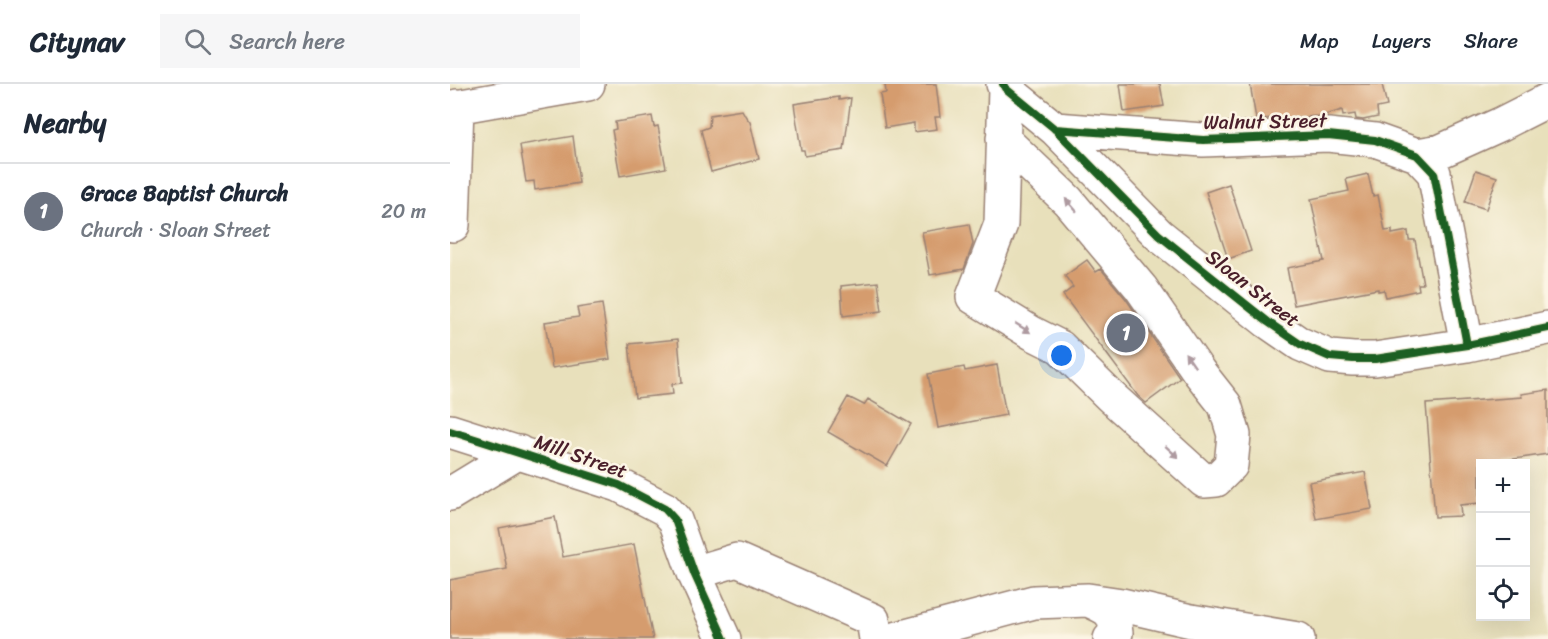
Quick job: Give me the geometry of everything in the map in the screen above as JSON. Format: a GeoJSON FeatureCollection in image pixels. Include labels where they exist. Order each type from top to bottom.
{"type":"FeatureCollection","features":[{"type":"Feature","properties":{"kind":"street"},"geometry":{"type":"LineString","coordinates":[[453,225],[454,107],[588,84]]}},
{"type":"Feature","properties":{"kind":"street"},"geometry":{"type":"LineString","coordinates":[[1003,139],[1068,201],[1141,288],[1199,372],[1225,405],[1234,435],[1231,465],[1216,480],[1204,481],[1110,396],[1060,347],[1032,333],[973,297],[1001,224],[1004,86]]}},
{"type":"Feature","properties":{"kind":"street","name":"Sloan Street"},"geometry":{"type":"LineString","coordinates":[[1004,86],[1055,129],[1159,235],[1300,344],[1330,357],[1375,359],[1467,345],[1548,328]]}},
{"type":"Feature","properties":{"kind":"street"},"geometry":{"type":"LineString","coordinates":[[1417,155],[1441,151],[1548,100]]}},
{"type":"Feature","properties":{"kind":"street","name":"Walnut Street"},"geometry":{"type":"LineString","coordinates":[[1055,129],[1203,140],[1328,135],[1375,140],[1417,155]]}},
{"type":"Feature","properties":{"kind":"street"},"geometry":{"type":"LineString","coordinates":[[1417,155],[1434,173],[1467,345]]}},
{"type":"Feature","properties":{"kind":"street","name":"Mill Street"},"geometry":{"type":"LineString","coordinates":[[450,431],[619,485],[665,509],[675,520],[694,573],[724,639]]}},
{"type":"Feature","properties":{"kind":"street"},"geometry":{"type":"LineString","coordinates":[[450,494],[519,452]]}},
{"type":"Feature","properties":{"kind":"street"},"geometry":{"type":"LineString","coordinates":[[694,573],[737,560],[873,620],[876,639]]}},
{"type":"Feature","properties":{"kind":"street"},"geometry":{"type":"LineString","coordinates":[[895,639],[1034,602],[1088,600],[1122,605],[1191,621],[1298,639]]}},
{"type":"Feature","properties":{"kind":"street"},"geometry":{"type":"LineString","coordinates":[[1088,600],[1108,609],[1115,618],[1116,633],[1110,639]]}},
{"type":"Feature","properties":{"kind":"building"},"geometry":{"type":"Polygon","coordinates":[[[885,84],[936,84],[940,117],[935,117],[937,129],[914,132],[914,123],[885,128],[880,94],[886,93],[885,84]]]}},
{"type":"Feature","properties":{"kind":"building"},"geometry":{"type":"Polygon","coordinates":[[[1120,84],[1160,84],[1164,106],[1124,112],[1120,84]]]}},
{"type":"Feature","properties":{"kind":"building"},"geometry":{"type":"Polygon","coordinates":[[[1250,84],[1382,84],[1387,106],[1377,108],[1378,117],[1363,120],[1356,119],[1355,114],[1343,116],[1342,110],[1322,116],[1256,119],[1250,84]]]}},
{"type":"Feature","properties":{"kind":"building"},"geometry":{"type":"Polygon","coordinates":[[[839,97],[839,100],[851,98],[844,150],[805,156],[804,150],[801,150],[794,104],[839,97]]]}},
{"type":"Feature","properties":{"kind":"building"},"geometry":{"type":"Polygon","coordinates":[[[742,110],[750,122],[759,159],[711,172],[701,130],[709,127],[710,115],[742,110]]]}},
{"type":"Feature","properties":{"kind":"building"},"geometry":{"type":"Polygon","coordinates":[[[652,116],[654,127],[658,126],[666,168],[620,176],[612,130],[616,129],[615,122],[652,116]]]}},
{"type":"Feature","properties":{"kind":"building"},"geometry":{"type":"Polygon","coordinates":[[[573,136],[579,183],[535,190],[534,181],[526,182],[520,145],[573,136]]]}},
{"type":"Feature","properties":{"kind":"building"},"geometry":{"type":"Polygon","coordinates":[[[1476,170],[1497,177],[1486,209],[1465,202],[1476,170]]]}},
{"type":"Feature","properties":{"kind":"building"},"geometry":{"type":"Polygon","coordinates":[[[1368,174],[1373,196],[1378,195],[1385,231],[1392,230],[1392,234],[1408,231],[1409,240],[1415,240],[1423,284],[1418,284],[1419,290],[1386,297],[1384,290],[1378,291],[1378,289],[1294,305],[1287,268],[1324,261],[1311,199],[1349,191],[1346,179],[1368,174]]]}},
{"type":"Feature","properties":{"kind":"building"},"geometry":{"type":"Polygon","coordinates":[[[1229,184],[1251,251],[1228,259],[1206,192],[1229,184]]]}},
{"type":"Feature","properties":{"kind":"building"},"geometry":{"type":"Polygon","coordinates":[[[969,224],[973,244],[964,269],[930,275],[922,232],[969,224]]]}},
{"type":"Feature","properties":{"kind":"building"},"geometry":{"type":"Polygon","coordinates":[[[1087,260],[1096,272],[1101,269],[1126,299],[1180,378],[1146,403],[1138,396],[1063,295],[1073,287],[1065,276],[1087,260]]]}},
{"type":"Feature","properties":{"kind":"building"},"geometry":{"type":"Polygon","coordinates":[[[878,282],[882,311],[843,316],[841,286],[878,282]]]}},
{"type":"Feature","properties":{"kind":"building"},"geometry":{"type":"Polygon","coordinates":[[[602,304],[610,359],[552,368],[545,322],[579,317],[577,308],[602,304]]]}},
{"type":"Feature","properties":{"kind":"building"},"geometry":{"type":"Polygon","coordinates":[[[678,339],[682,383],[672,384],[673,394],[635,398],[629,344],[678,339]]]}},
{"type":"Feature","properties":{"kind":"building"},"geometry":{"type":"Polygon","coordinates":[[[997,365],[1006,415],[938,428],[928,374],[964,367],[965,371],[997,365]]]}},
{"type":"Feature","properties":{"kind":"building"},"geometry":{"type":"Polygon","coordinates":[[[1548,390],[1548,454],[1514,459],[1476,459],[1476,503],[1460,505],[1461,516],[1435,517],[1426,404],[1522,397],[1521,394],[1548,390]]]}},
{"type":"Feature","properties":{"kind":"building"},"geometry":{"type":"Polygon","coordinates":[[[848,397],[864,405],[868,399],[911,424],[887,466],[828,432],[848,397]]]}},
{"type":"Feature","properties":{"kind":"building"},"geometry":{"type":"Polygon","coordinates":[[[1365,472],[1372,509],[1316,519],[1309,482],[1365,472]]]}},
{"type":"Feature","properties":{"kind":"building"},"geometry":{"type":"Polygon","coordinates":[[[555,517],[563,557],[634,544],[653,639],[450,639],[450,580],[507,569],[499,528],[555,517]]]}},
{"type":"Feature","properties":{"kind":"cycle path"},"geometry":{"type":"LineString","coordinates":[[1003,84],[1055,129],[1159,235],[1268,322],[1300,344],[1330,357],[1375,359],[1467,345],[1548,328]]}},
{"type":"Feature","properties":{"kind":"cycle path"},"geometry":{"type":"LineString","coordinates":[[1055,129],[1203,140],[1328,135],[1375,140],[1417,155],[1434,173],[1467,345]]}},
{"type":"Feature","properties":{"kind":"cycle path"},"geometry":{"type":"LineString","coordinates":[[450,431],[619,485],[665,509],[675,520],[694,573],[724,639]]}},
{"type":"Feature","properties":{"kind":"place","name":"Grace Baptist Church"},"geometry":{"type":"Point","coordinates":[1126,333]}}]}
